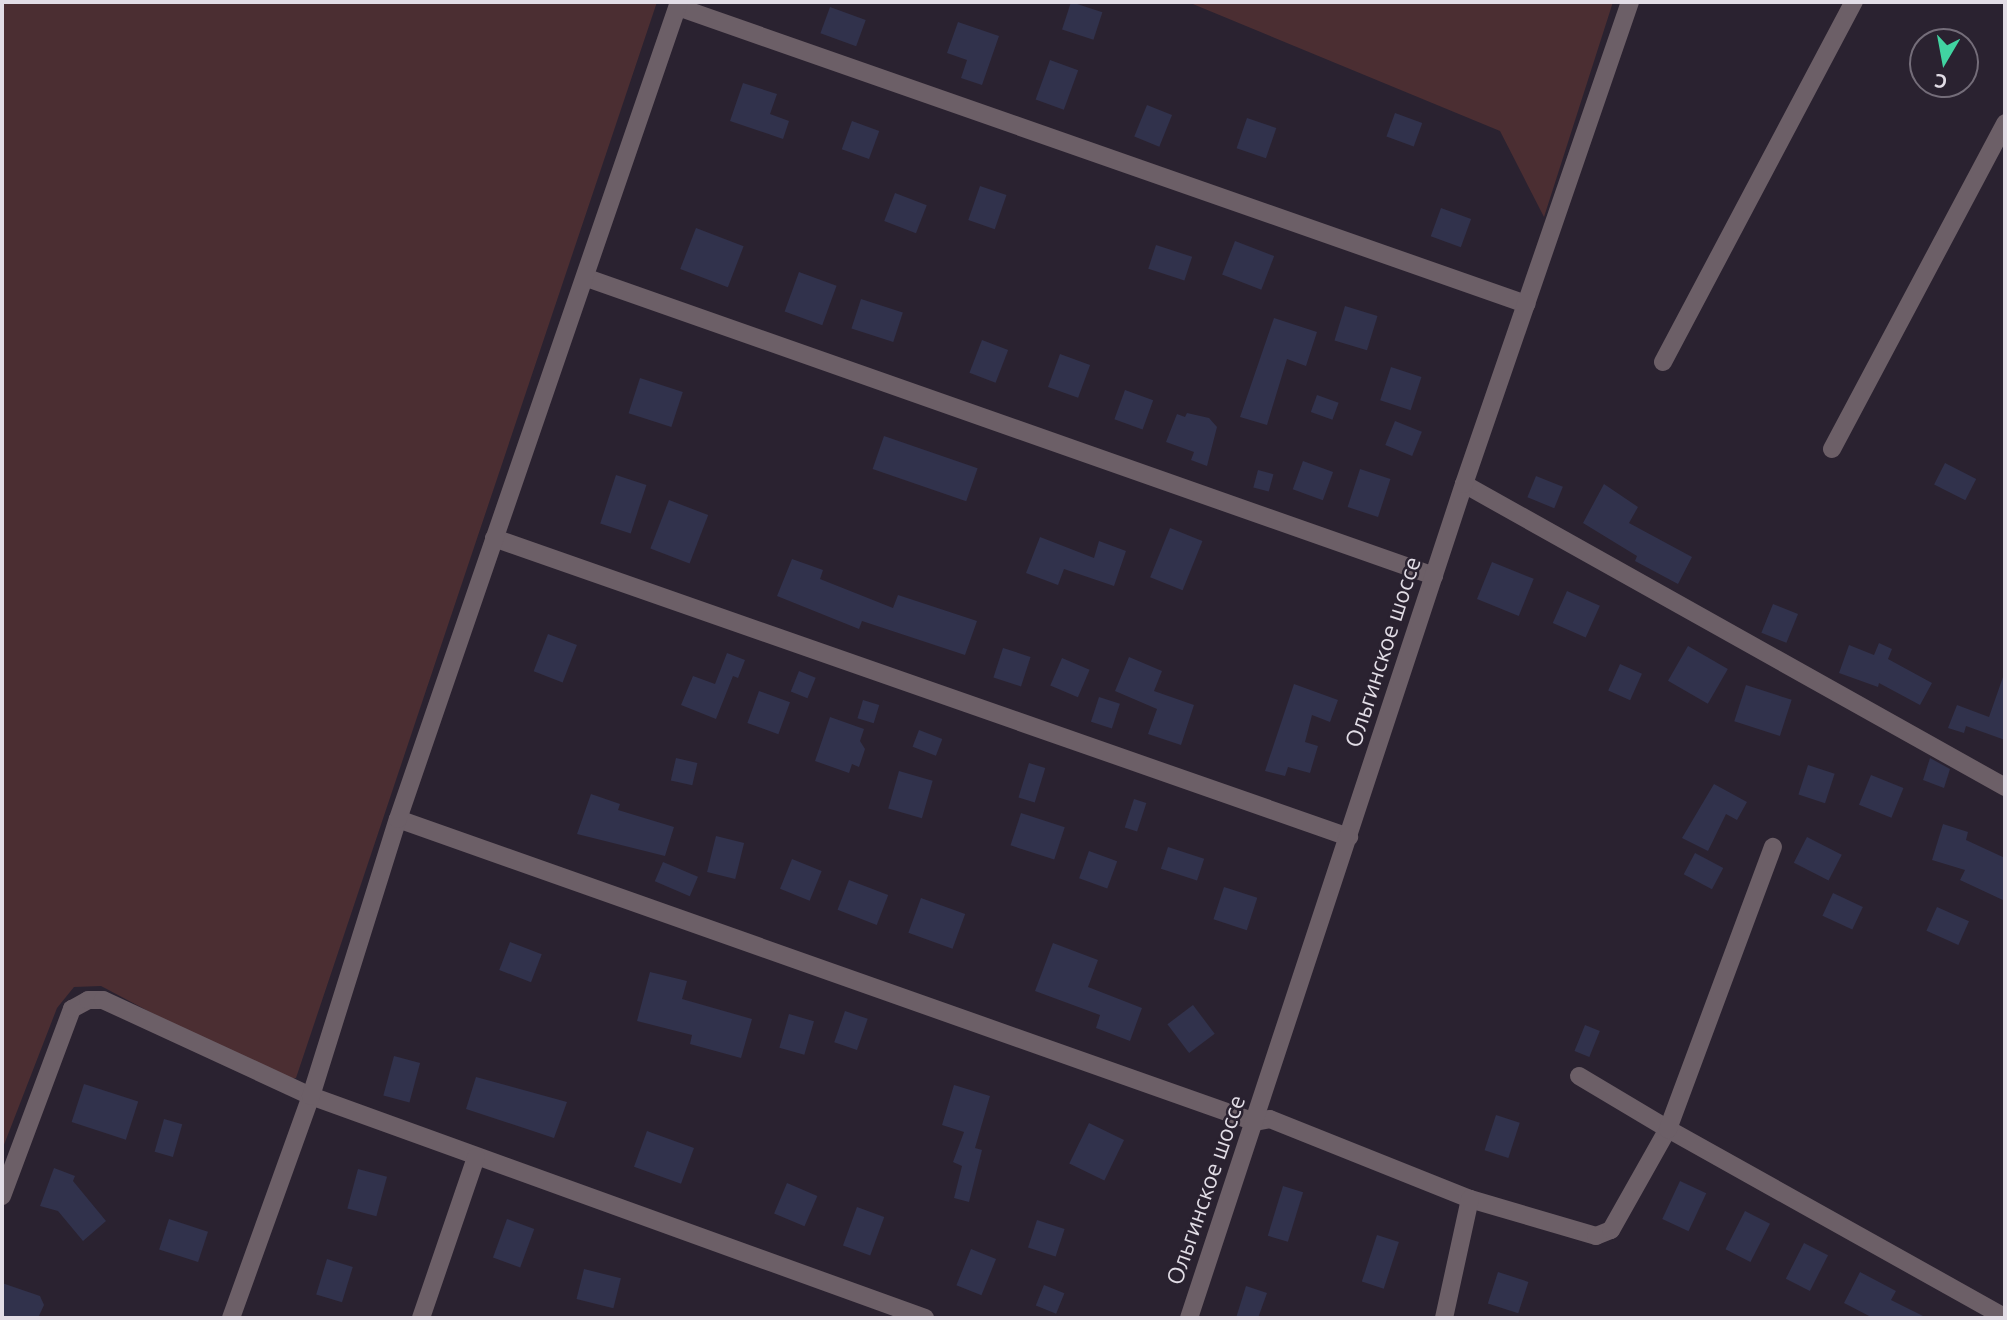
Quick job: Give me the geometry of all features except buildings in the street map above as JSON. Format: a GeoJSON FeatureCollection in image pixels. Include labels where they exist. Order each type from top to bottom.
{"type":"FeatureCollection","features":[{"type":"Feature","properties":{"kind":"street","name":"Ольгинское шоссе"},"geometry":{"type":"LineString","coordinates":[[1188,1318],[1464,484],[1630,2]]}},
{"type":"Feature","properties":{"kind":"street"},"geometry":{"type":"LineString","coordinates":[[1663,362],[1854,2]]}},
{"type":"Feature","properties":{"kind":"street"},"geometry":{"type":"LineString","coordinates":[[231,1318],[311,1096],[398,819],[587,278],[678,4],[1526,304]]}},
{"type":"Feature","properties":{"kind":"street"},"geometry":{"type":"LineString","coordinates":[[1832,449],[2005,124]]}},
{"type":"Feature","properties":{"kind":"street"},"geometry":{"type":"LineString","coordinates":[[587,278],[1434,576]]}},
{"type":"Feature","properties":{"kind":"street"},"geometry":{"type":"LineString","coordinates":[[1464,484],[2005,787]]}},
{"type":"Feature","properties":{"kind":"street"},"geometry":{"type":"LineString","coordinates":[[494,538],[1349,837]]}},
{"type":"Feature","properties":{"kind":"street"},"geometry":{"type":"LineString","coordinates":[[398,819],[1255,1122],[1270,1119],[1470,1199],[1596,1236],[1611,1230],[1668,1129],[1773,848]]}},
{"type":"Feature","properties":{"kind":"street"},"geometry":{"type":"LineString","coordinates":[[2,1196],[72,1009],[88,1000],[103,1000],[311,1096],[917,1317]]}},
{"type":"Feature","properties":{"kind":"street"},"geometry":{"type":"LineString","coordinates":[[1580,1076],[1668,1129],[2005,1317]]}},
{"type":"Feature","properties":{"kind":"street"},"geometry":{"type":"LineString","coordinates":[[421,1318],[476,1157]]}},
{"type":"Feature","properties":{"kind":"street"},"geometry":{"type":"LineString","coordinates":[[1451,1315],[1470,1199]]}},
{"type":"Feature","properties":{"kind":"shaded area"},"geometry":{"type":"Polygon","coordinates":[[[2,2],[657,2],[296,1078],[278,1080],[101,986],[74,987],[57,1008],[2,1150],[2,2]]]}},
{"type":"Feature","properties":{"kind":"shaded area"},"geometry":{"type":"Polygon","coordinates":[[[1188,2],[1613,2],[1544,217],[1500,131],[1188,2]]]}}]}
